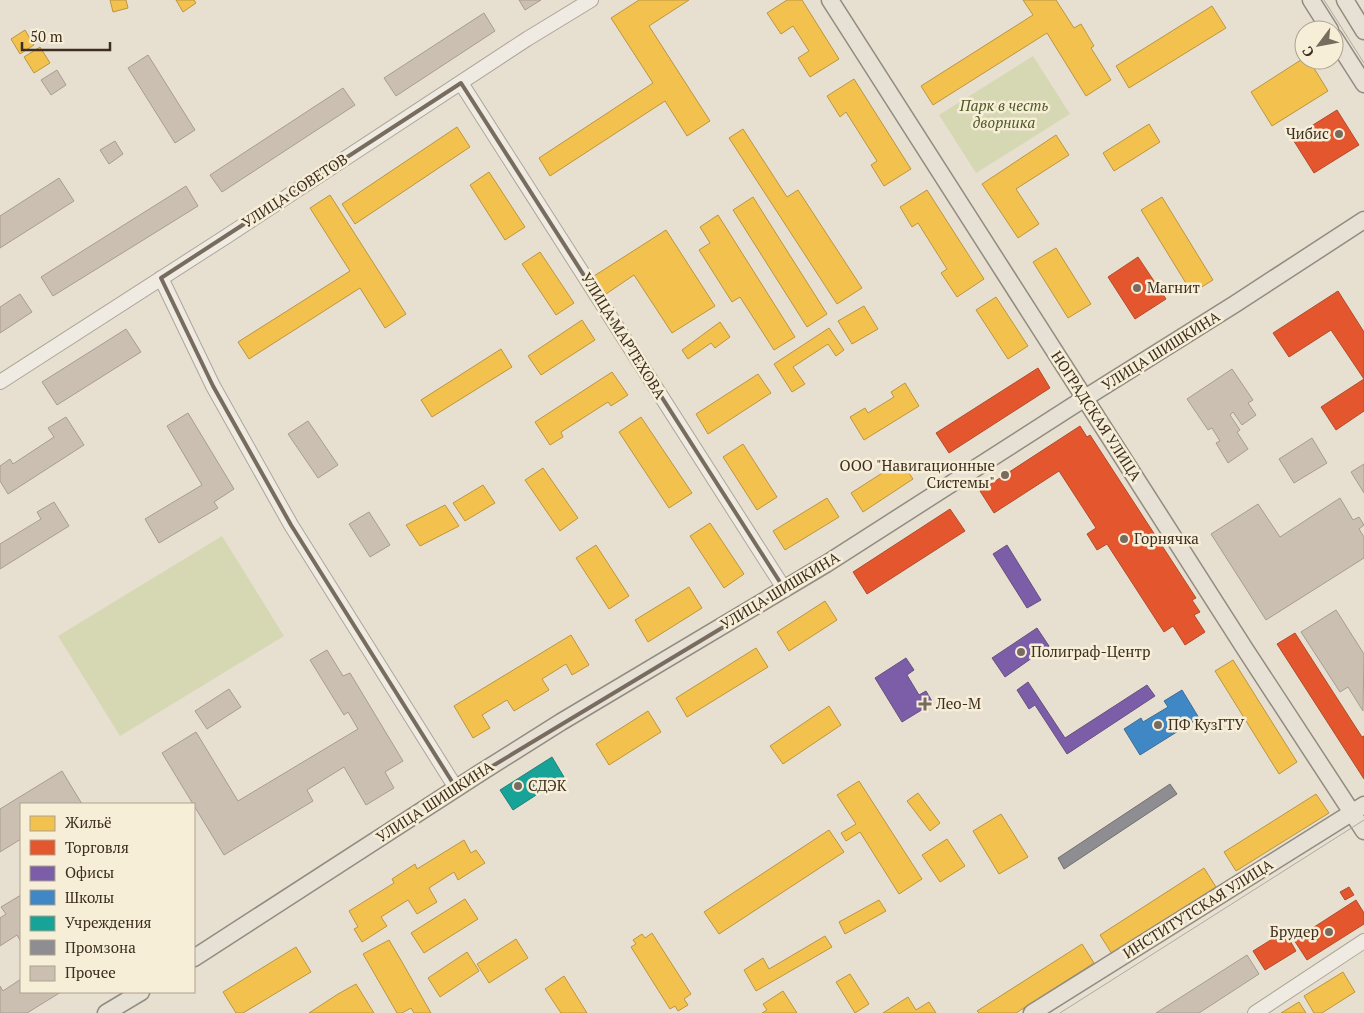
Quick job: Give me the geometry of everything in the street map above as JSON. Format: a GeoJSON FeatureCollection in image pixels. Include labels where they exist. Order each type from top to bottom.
{"type":"FeatureCollection","features":[{"type":"Feature","properties":{"kind":"main road","name":"НОГРАДСКАЯ УЛИЦА"},"geometry":{"type":"LineString","coordinates":[[830,0],[1245,649],[1358,808],[1364,831]]}},
{"type":"Feature","properties":{"kind":"main road"},"geometry":{"type":"LineString","coordinates":[[1311,0],[1324,20]]}},
{"type":"Feature","properties":{"kind":"main road"},"geometry":{"type":"LineString","coordinates":[[1345,0],[1364,31]]}},
{"type":"Feature","properties":{"kind":"main road"},"geometry":{"type":"LineString","coordinates":[[1344,53],[1364,84]]}},
{"type":"Feature","properties":{"kind":"main road","name":"УЛИЦА ШИШКИНА"},"geometry":{"type":"LineString","coordinates":[[195,957],[561,722],[785,590],[1364,220]]}},
{"type":"Feature","properties":{"kind":"main road","name":"ИНСТИТУТСКАЯ УЛИЦА"},"geometry":{"type":"LineString","coordinates":[[1032,1013],[1358,808]]}},
{"type":"Feature","properties":{"kind":"main road"},"geometry":{"type":"LineString","coordinates":[[106,1013],[138,993]]}},
{"type":"Feature","properties":{"kind":"street","name":"УЛИЦА СОВЕТОВ"},"geometry":{"type":"LineString","coordinates":[[0,382],[590,0]]}},
{"type":"Feature","properties":{"kind":"street","name":"УЛИЦА МАРТЕХОВА"},"geometry":{"type":"LineString","coordinates":[[461,83],[785,590]]}},
{"type":"Feature","properties":{"kind":"street"},"geometry":{"type":"LineString","coordinates":[[161,278],[213,386],[291,525],[456,788]]}},
{"type":"Feature","properties":{"kind":"street"},"geometry":{"type":"LineString","coordinates":[[1255,1013],[1364,941]]}},
{"type":"Feature","properties":{"kind":"highlighted area"},"geometry":{"type":"Polygon","coordinates":[[[461,83],[785,590],[456,788],[291,525],[213,386],[161,278],[461,83]]]}},
{"type":"Feature","properties":{"kind":"green space","name":"Парк в честь дворника"},"geometry":{"type":"Polygon","coordinates":[[[1033,56],[1070,114],[976,173],[939,115],[1033,56]]]}},
{"type":"Feature","properties":{"kind":"green space"},"geometry":{"type":"Polygon","coordinates":[[[222,536],[284,636],[120,736],[58,636],[222,536]]]}},
{"type":"Feature","properties":{"kind":"building: Жильё"},"geometry":{"type":"Polygon","coordinates":[[[110,0],[126,0],[128,8],[113,12],[110,0]]]}},
{"type":"Feature","properties":{"kind":"building: Жильё"},"geometry":{"type":"Polygon","coordinates":[[[176,0],[194,0],[196,3],[183,12],[176,0]]]}},
{"type":"Feature","properties":{"kind":"building: Жильё"},"geometry":{"type":"Polygon","coordinates":[[[639,0],[689,0],[649,26],[710,121],[687,136],[665,101],[550,176],[539,158],[653,83],[611,18],[639,0]]]}},
{"type":"Feature","properties":{"kind":"building: Жильё"},"geometry":{"type":"Polygon","coordinates":[[[787,0],[802,0],[839,59],[810,77],[798,58],[809,51],[793,26],[781,34],[767,13],[787,0]]]}},
{"type":"Feature","properties":{"kind":"building: Жильё"},"geometry":{"type":"Polygon","coordinates":[[[1023,0],[1056,0],[1074,28],[1081,24],[1094,46],[1091,48],[1111,80],[1086,96],[1047,33],[933,105],[921,86],[1033,15],[1023,0]]]}},
{"type":"Feature","properties":{"kind":"building: Жильё"},"geometry":{"type":"Polygon","coordinates":[[[1212,6],[1226,28],[1129,88],[1116,66],[1212,6]]]}},
{"type":"Feature","properties":{"kind":"building: Жильё"},"geometry":{"type":"Polygon","coordinates":[[[25,30],[34,45],[20,54],[11,39],[25,30]]]}},
{"type":"Feature","properties":{"kind":"building: Жильё"},"geometry":{"type":"Polygon","coordinates":[[[40,47],[50,63],[34,73],[24,57],[40,47]]]}},
{"type":"Feature","properties":{"kind":"building: Жильё"},"geometry":{"type":"Polygon","coordinates":[[[1294,64],[1294,70],[1315,70],[1328,91],[1272,126],[1251,92],[1294,64]]]}},
{"type":"Feature","properties":{"kind":"building: Жильё"},"geometry":{"type":"Polygon","coordinates":[[[854,79],[911,169],[884,186],[871,165],[877,161],[846,112],[840,117],[827,96],[854,79]]]}},
{"type":"Feature","properties":{"kind":"building: Жильё"},"geometry":{"type":"Polygon","coordinates":[[[1149,124],[1160,142],[1114,171],[1103,153],[1149,124]]]}},
{"type":"Feature","properties":{"kind":"building: Жильё"},"geometry":{"type":"Polygon","coordinates":[[[457,127],[470,147],[355,224],[342,204],[457,127]]]}},
{"type":"Feature","properties":{"kind":"building: Жильё"},"geometry":{"type":"Polygon","coordinates":[[[743,129],[787,197],[798,190],[862,288],[837,304],[729,138],[743,129]]]}},
{"type":"Feature","properties":{"kind":"building: Жильё"},"geometry":{"type":"Polygon","coordinates":[[[1056,135],[1069,155],[1016,189],[1039,224],[1018,238],[982,184],[1056,135]]]}},
{"type":"Feature","properties":{"kind":"building: Жильё"},"geometry":{"type":"Polygon","coordinates":[[[489,172],[525,227],[505,240],[470,185],[489,172]]]}},
{"type":"Feature","properties":{"kind":"building: Жильё"},"geometry":{"type":"Polygon","coordinates":[[[927,190],[984,279],[957,297],[941,273],[947,269],[918,223],[912,227],[900,207],[927,190]]]}},
{"type":"Feature","properties":{"kind":"building: Жильё"},"geometry":{"type":"Polygon","coordinates":[[[330,195],[406,314],[385,328],[360,288],[249,359],[238,342],[350,271],[310,208],[330,195]]]}},
{"type":"Feature","properties":{"kind":"building: Жильё"},"geometry":{"type":"Polygon","coordinates":[[[753,197],[827,314],[807,327],[733,210],[753,197]]]}},
{"type":"Feature","properties":{"kind":"building: Жильё"},"geometry":{"type":"Polygon","coordinates":[[[1162,197],[1213,280],[1192,293],[1141,210],[1162,197]]]}},
{"type":"Feature","properties":{"kind":"building: Жильё"},"geometry":{"type":"Polygon","coordinates":[[[718,215],[795,337],[774,350],[740,297],[732,302],[699,250],[710,243],[700,227],[718,215]]]}},
{"type":"Feature","properties":{"kind":"building: Жильё"},"geometry":{"type":"Polygon","coordinates":[[[666,230],[715,306],[672,333],[634,275],[606,294],[594,276],[666,230]]]}},
{"type":"Feature","properties":{"kind":"building: Жильё"},"geometry":{"type":"Polygon","coordinates":[[[1056,248],[1091,304],[1068,318],[1033,262],[1056,248]]]}},
{"type":"Feature","properties":{"kind":"building: Жильё"},"geometry":{"type":"Polygon","coordinates":[[[540,252],[574,303],[556,315],[522,264],[540,252]]]}},
{"type":"Feature","properties":{"kind":"building: Жильё"},"geometry":{"type":"Polygon","coordinates":[[[996,297],[1028,346],[1008,359],[976,310],[996,297]]]}},
{"type":"Feature","properties":{"kind":"building: Жильё"},"geometry":{"type":"Polygon","coordinates":[[[864,306],[878,329],[852,344],[838,321],[864,306]]]}},
{"type":"Feature","properties":{"kind":"building: Жильё"},"geometry":{"type":"Polygon","coordinates":[[[582,320],[595,340],[541,375],[528,356],[582,320]]]}},
{"type":"Feature","properties":{"kind":"building: Жильё"},"geometry":{"type":"Polygon","coordinates":[[[720,322],[730,337],[715,348],[711,343],[688,359],[682,350],[720,322]]]}},
{"type":"Feature","properties":{"kind":"building: Жильё"},"geometry":{"type":"Polygon","coordinates":[[[829,328],[844,350],[836,356],[828,344],[793,367],[805,384],[792,392],[774,364],[829,328]]]}},
{"type":"Feature","properties":{"kind":"building: Жильё"},"geometry":{"type":"Polygon","coordinates":[[[501,349],[512,367],[432,417],[421,400],[501,349]]]}},
{"type":"Feature","properties":{"kind":"building: Жильё"},"geometry":{"type":"Polygon","coordinates":[[[612,372],[628,395],[611,406],[608,402],[561,432],[563,437],[550,445],[535,422],[612,372]]]}},
{"type":"Feature","properties":{"kind":"building: Жильё"},"geometry":{"type":"Polygon","coordinates":[[[758,374],[771,393],[708,434],[696,414],[758,374]]]}},
{"type":"Feature","properties":{"kind":"building: Жильё"},"geometry":{"type":"Polygon","coordinates":[[[905,383],[919,406],[864,440],[850,417],[865,408],[868,413],[894,397],[891,392],[905,383]]]}},
{"type":"Feature","properties":{"kind":"building: Жильё"},"geometry":{"type":"Polygon","coordinates":[[[641,417],[692,493],[669,508],[619,432],[641,417]]]}},
{"type":"Feature","properties":{"kind":"building: Жильё"},"geometry":{"type":"Polygon","coordinates":[[[743,444],[777,497],[757,510],[723,457],[743,444]]]}},
{"type":"Feature","properties":{"kind":"building: Жильё"},"geometry":{"type":"Polygon","coordinates":[[[901,461],[913,479],[863,512],[851,493],[901,461]]]}},
{"type":"Feature","properties":{"kind":"building: Жильё"},"geometry":{"type":"Polygon","coordinates":[[[543,468],[578,518],[560,531],[525,480],[543,468]]]}},
{"type":"Feature","properties":{"kind":"building: Жильё"},"geometry":{"type":"Polygon","coordinates":[[[483,485],[495,503],[465,521],[453,503],[483,485]]]}},
{"type":"Feature","properties":{"kind":"building: Жильё"},"geometry":{"type":"Polygon","coordinates":[[[827,498],[839,517],[785,550],[773,531],[827,498]]]}},
{"type":"Feature","properties":{"kind":"building: Жильё"},"geometry":{"type":"Polygon","coordinates":[[[445,505],[459,526],[420,546],[406,525],[445,505]]]}},
{"type":"Feature","properties":{"kind":"building: Жильё"},"geometry":{"type":"Polygon","coordinates":[[[710,523],[744,574],[724,588],[690,536],[710,523]]]}},
{"type":"Feature","properties":{"kind":"building: Жильё"},"geometry":{"type":"Polygon","coordinates":[[[596,545],[629,596],[609,609],[576,558],[596,545]]]}},
{"type":"Feature","properties":{"kind":"building: Жильё"},"geometry":{"type":"Polygon","coordinates":[[[689,587],[702,608],[648,642],[635,620],[689,587]]]}},
{"type":"Feature","properties":{"kind":"building: Жильё"},"geometry":{"type":"Polygon","coordinates":[[[825,601],[837,620],[789,651],[777,632],[825,601]]]}},
{"type":"Feature","properties":{"kind":"building: Жильё"},"geometry":{"type":"Polygon","coordinates":[[[571,635],[589,665],[572,675],[566,664],[542,679],[549,690],[514,711],[507,700],[482,715],[490,728],[473,738],[454,706],[571,635]]]}},
{"type":"Feature","properties":{"kind":"building: Жильё"},"geometry":{"type":"Polygon","coordinates":[[[756,648],[768,667],[687,717],[676,698],[756,648]]]}},
{"type":"Feature","properties":{"kind":"building: Жильё"},"geometry":{"type":"Polygon","coordinates":[[[1233,660],[1297,762],[1279,774],[1215,671],[1233,660]]]}},
{"type":"Feature","properties":{"kind":"building: Жильё"},"geometry":{"type":"Polygon","coordinates":[[[829,706],[841,725],[783,764],[770,746],[829,706]]]}},
{"type":"Feature","properties":{"kind":"building: Жильё"},"geometry":{"type":"Polygon","coordinates":[[[648,711],[661,732],[609,765],[596,744],[648,711]]]}},
{"type":"Feature","properties":{"kind":"building: Жильё"},"geometry":{"type":"Polygon","coordinates":[[[859,781],[922,879],[899,894],[860,832],[846,841],[841,833],[856,824],[837,795],[859,781]]]}},
{"type":"Feature","properties":{"kind":"building: Жильё"},"geometry":{"type":"Polygon","coordinates":[[[918,793],[940,823],[930,831],[907,801],[918,793]]]}},
{"type":"Feature","properties":{"kind":"building: Жильё"},"geometry":{"type":"Polygon","coordinates":[[[1316,794],[1329,813],[1236,871],[1224,852],[1316,794]]]}},
{"type":"Feature","properties":{"kind":"building: Жильё"},"geometry":{"type":"Polygon","coordinates":[[[1001,814],[1028,857],[999,874],[973,831],[1001,814]]]}},
{"type":"Feature","properties":{"kind":"building: Жильё"},"geometry":{"type":"Polygon","coordinates":[[[829,830],[844,852],[719,934],[704,912],[829,830]]]}},
{"type":"Feature","properties":{"kind":"building: Жильё"},"geometry":{"type":"Polygon","coordinates":[[[947,839],[965,866],[940,882],[922,855],[947,839]]]}},
{"type":"Feature","properties":{"kind":"building: Жильё"},"geometry":{"type":"Polygon","coordinates":[[[464,840],[471,853],[476,850],[485,863],[458,880],[454,872],[429,888],[437,902],[417,914],[408,900],[381,917],[387,926],[362,942],[354,929],[358,927],[349,911],[394,883],[392,879],[415,864],[417,869],[464,840]]]}},
{"type":"Feature","properties":{"kind":"building: Жильё"},"geometry":{"type":"Polygon","coordinates":[[[1204,868],[1216,887],[1112,954],[1100,935],[1204,868]]]}},
{"type":"Feature","properties":{"kind":"building: Жильё"},"geometry":{"type":"Polygon","coordinates":[[[465,899],[478,919],[424,953],[411,933],[465,899]]]}},
{"type":"Feature","properties":{"kind":"building: Жильё"},"geometry":{"type":"Polygon","coordinates":[[[879,900],[886,911],[845,934],[839,922],[879,900]]]}},
{"type":"Feature","properties":{"kind":"building: Жильё"},"geometry":{"type":"Polygon","coordinates":[[[652,933],[691,994],[684,999],[688,1005],[678,1011],[675,1006],[670,1009],[631,947],[636,944],[633,940],[642,934],[645,938],[652,933]]]}},
{"type":"Feature","properties":{"kind":"building: Жильё"},"geometry":{"type":"Polygon","coordinates":[[[825,936],[832,947],[756,991],[744,970],[763,958],[769,969],[825,936]]]}},
{"type":"Feature","properties":{"kind":"building: Жильё"},"geometry":{"type":"Polygon","coordinates":[[[516,939],[528,958],[489,983],[477,964],[516,939]]]}},
{"type":"Feature","properties":{"kind":"building: Жильё"},"geometry":{"type":"Polygon","coordinates":[[[389,940],[431,1013],[414,1013],[411,1008],[402,1013],[397,1013],[363,954],[389,940]]]}},
{"type":"Feature","properties":{"kind":"building: Жильё"},"geometry":{"type":"Polygon","coordinates":[[[1082,944],[1094,963],[1016,1013],[979,1013],[977,1011],[1082,944]]]}},
{"type":"Feature","properties":{"kind":"building: Жильё"},"geometry":{"type":"Polygon","coordinates":[[[296,947],[311,972],[243,1013],[236,1013],[223,992],[296,947]]]}},
{"type":"Feature","properties":{"kind":"building: Жильё"},"geometry":{"type":"Polygon","coordinates":[[[467,952],[479,971],[440,997],[428,978],[467,952]]]}},
{"type":"Feature","properties":{"kind":"building: Жильё"},"geometry":{"type":"Polygon","coordinates":[[[1343,972],[1355,992],[1322,1013],[1314,1013],[1304,996],[1343,972]]]}},
{"type":"Feature","properties":{"kind":"building: Жильё"},"geometry":{"type":"Polygon","coordinates":[[[850,974],[869,1004],[855,1013],[836,982],[850,974]]]}},
{"type":"Feature","properties":{"kind":"building: Жильё"},"geometry":{"type":"Polygon","coordinates":[[[564,976],[587,1013],[561,1013],[545,989],[564,976]]]}},
{"type":"Feature","properties":{"kind":"building: Жильё"},"geometry":{"type":"Polygon","coordinates":[[[356,984],[374,1013],[309,1013],[338,994],[356,984]]]}},
{"type":"Feature","properties":{"kind":"building: Жильё"},"geometry":{"type":"Polygon","coordinates":[[[783,991],[797,1013],[762,1013],[767,1010],[763,1004],[783,991]]]}},
{"type":"Feature","properties":{"kind":"building: Жильё"},"geometry":{"type":"Polygon","coordinates":[[[908,997],[916,1010],[929,1002],[936,1013],[883,1013],[908,997]]]}},
{"type":"Feature","properties":{"kind":"building: Жильё"},"geometry":{"type":"Polygon","coordinates":[[[1299,1002],[1306,1013],[1281,1013],[1299,1002]]]}},
{"type":"Feature","properties":{"kind":"building: Торговля"},"geometry":{"type":"Polygon","coordinates":[[[1337,110],[1359,145],[1314,173],[1292,138],[1337,110]]]}},
{"type":"Feature","properties":{"kind":"building: Торговля","name":"Магнит"},"geometry":{"type":"Polygon","coordinates":[[[1138,257],[1166,299],[1135,319],[1108,277],[1138,257]]]}},
{"type":"Feature","properties":{"kind":"building: Торговля"},"geometry":{"type":"Polygon","coordinates":[[[1338,291],[1364,332],[1364,379],[1331,330],[1289,357],[1273,333],[1338,291]]]}},
{"type":"Feature","properties":{"kind":"building: Торговля"},"geometry":{"type":"Polygon","coordinates":[[[1038,368],[1050,388],[949,453],[936,433],[1038,368]]]}},
{"type":"Feature","properties":{"kind":"building: Торговля"},"geometry":{"type":"Polygon","coordinates":[[[1364,379],[1364,411],[1336,430],[1321,407],[1364,379]]]}},
{"type":"Feature","properties":{"kind":"building: Торговля","name":"Горнячка"},"geometry":{"type":"Polygon","coordinates":[[[1080,426],[1087,437],[1090,435],[1196,598],[1192,600],[1200,612],[1194,615],[1205,632],[1185,645],[1173,626],[1164,632],[1107,544],[1097,550],[1087,534],[1096,528],[1059,471],[994,513],[980,491],[1080,426]]]}},
{"type":"Feature","properties":{"kind":"building: Торговля"},"geometry":{"type":"Polygon","coordinates":[[[950,509],[965,531],[867,594],[853,572],[950,509]]]}},
{"type":"Feature","properties":{"kind":"building: Торговля"},"geometry":{"type":"Polygon","coordinates":[[[1295,633],[1362,737],[1364,736],[1364,779],[1277,644],[1295,633]]]}},
{"type":"Feature","properties":{"kind":"building: Торговля"},"geometry":{"type":"Polygon","coordinates":[[[1349,887],[1354,895],[1345,900],[1340,892],[1349,887]]]}},
{"type":"Feature","properties":{"kind":"building: Торговля","name":"Брудер"},"geometry":{"type":"Polygon","coordinates":[[[1356,900],[1364,913],[1364,924],[1307,960],[1294,940],[1356,900]]]}},
{"type":"Feature","properties":{"kind":"building: Торговля"},"geometry":{"type":"Polygon","coordinates":[[[1290,928],[1295,935],[1289,939],[1296,951],[1265,970],[1253,951],[1290,928]]]}},
{"type":"Feature","properties":{"kind":"building: Офисы"},"geometry":{"type":"Polygon","coordinates":[[[1007,545],[1041,600],[1027,608],[993,554],[1007,545]]]}},
{"type":"Feature","properties":{"kind":"building: Офисы","name":"Полиграф-Центр"},"geometry":{"type":"Polygon","coordinates":[[[1037,628],[1049,646],[1005,677],[992,658],[1037,628]]]}},
{"type":"Feature","properties":{"kind":"building: Офисы"},"geometry":{"type":"Polygon","coordinates":[[[906,658],[914,670],[907,675],[919,695],[926,691],[933,703],[902,722],[875,678],[906,658]]]}},
{"type":"Feature","properties":{"kind":"building: Офисы"},"geometry":{"type":"Polygon","coordinates":[[[1028,682],[1065,738],[1147,685],[1155,696],[1067,754],[1035,705],[1029,709],[1017,690],[1028,682]]]}},
{"type":"Feature","properties":{"kind":"building: Школы","name":"ПФ КузГТУ"},"geometry":{"type":"Polygon","coordinates":[[[1182,690],[1199,718],[1140,755],[1124,729],[1141,718],[1143,722],[1168,707],[1164,701],[1182,690]]]}},
{"type":"Feature","properties":{"kind":"building: Учреждения"},"geometry":{"type":"Polygon","coordinates":[[[552,757],[564,777],[513,810],[500,790],[552,757]]]}},
{"type":"Feature","properties":{"kind":"building: Промзона"},"geometry":{"type":"Polygon","coordinates":[[[1170,784],[1177,794],[1064,869],[1058,858],[1170,784]]]}},
{"type":"Feature","properties":{"kind":"building: Прочее"},"geometry":{"type":"Polygon","coordinates":[[[519,0],[541,0],[525,10],[519,0]]]}},
{"type":"Feature","properties":{"kind":"building: Прочее"},"geometry":{"type":"Polygon","coordinates":[[[484,13],[495,31],[396,96],[384,78],[484,13]]]}},
{"type":"Feature","properties":{"kind":"building: Прочее"},"geometry":{"type":"Polygon","coordinates":[[[148,55],[195,130],[175,143],[128,68],[148,55]]]}},
{"type":"Feature","properties":{"kind":"building: Прочее"},"geometry":{"type":"Polygon","coordinates":[[[57,70],[66,85],[51,95],[41,80],[57,70]]]}},
{"type":"Feature","properties":{"kind":"building: Прочее"},"geometry":{"type":"Polygon","coordinates":[[[343,88],[355,105],[222,192],[210,175],[343,88]]]}},
{"type":"Feature","properties":{"kind":"building: Прочее"},"geometry":{"type":"Polygon","coordinates":[[[115,141],[123,154],[109,164],[100,150],[115,141]]]}},
{"type":"Feature","properties":{"kind":"building: Прочее"},"geometry":{"type":"Polygon","coordinates":[[[59,178],[74,201],[0,248],[0,216],[59,178]]]}},
{"type":"Feature","properties":{"kind":"building: Прочее"},"geometry":{"type":"Polygon","coordinates":[[[186,186],[198,206],[53,296],[41,277],[186,186]]]}},
{"type":"Feature","properties":{"kind":"building: Прочее"},"geometry":{"type":"Polygon","coordinates":[[[20,294],[32,312],[0,333],[0,307],[20,294]]]}},
{"type":"Feature","properties":{"kind":"building: Прочее"},"geometry":{"type":"Polygon","coordinates":[[[126,329],[141,352],[57,405],[42,382],[126,329]]]}},
{"type":"Feature","properties":{"kind":"building: Прочее"},"geometry":{"type":"Polygon","coordinates":[[[1232,369],[1253,400],[1248,403],[1256,415],[1242,425],[1233,412],[1230,415],[1240,430],[1237,432],[1248,449],[1228,463],[1216,443],[1220,441],[1212,428],[1208,430],[1187,399],[1232,369]]]}},
{"type":"Feature","properties":{"kind":"building: Прочее"},"geometry":{"type":"Polygon","coordinates":[[[188,413],[234,489],[214,502],[218,508],[159,543],[145,519],[202,485],[167,426],[188,413]]]}},
{"type":"Feature","properties":{"kind":"building: Прочее"},"geometry":{"type":"Polygon","coordinates":[[[66,417],[84,445],[8,494],[0,481],[0,466],[10,459],[13,464],[54,437],[48,428],[66,417]]]}},
{"type":"Feature","properties":{"kind":"building: Прочее"},"geometry":{"type":"Polygon","coordinates":[[[308,421],[338,465],[318,478],[288,434],[308,421]]]}},
{"type":"Feature","properties":{"kind":"building: Прочее"},"geometry":{"type":"Polygon","coordinates":[[[1312,438],[1327,463],[1294,483],[1279,459],[1312,438]]]}},
{"type":"Feature","properties":{"kind":"building: Прочее"},"geometry":{"type":"Polygon","coordinates":[[[1364,464],[1364,493],[1351,472],[1364,464]]]}},
{"type":"Feature","properties":{"kind":"building: Прочее"},"geometry":{"type":"Polygon","coordinates":[[[1340,498],[1353,520],[1359,517],[1364,525],[1359,529],[1364,537],[1364,558],[1266,620],[1211,534],[1258,504],[1280,537],[1340,498]]]}},
{"type":"Feature","properties":{"kind":"building: Прочее"},"geometry":{"type":"Polygon","coordinates":[[[54,502],[69,526],[0,569],[0,544],[41,519],[37,512],[54,502]]]}},
{"type":"Feature","properties":{"kind":"building: Прочее"},"geometry":{"type":"Polygon","coordinates":[[[369,512],[390,545],[370,557],[349,524],[369,512]]]}},
{"type":"Feature","properties":{"kind":"building: Прочее"},"geometry":{"type":"Polygon","coordinates":[[[1336,610],[1364,654],[1363,711],[1348,687],[1340,692],[1301,632],[1336,610]]]}},
{"type":"Feature","properties":{"kind":"building: Прочее"},"geometry":{"type":"Polygon","coordinates":[[[327,650],[343,676],[350,673],[403,761],[385,772],[394,788],[366,805],[344,767],[307,790],[313,801],[224,855],[195,807],[195,803],[192,803],[162,753],[196,732],[238,801],[358,729],[348,712],[344,715],[310,660],[327,650]]]}},
{"type":"Feature","properties":{"kind":"building: Прочее"},"geometry":{"type":"Polygon","coordinates":[[[229,689],[241,707],[207,729],[195,711],[229,689]]]}},
{"type":"Feature","properties":{"kind":"building: Прочее"},"geometry":{"type":"Polygon","coordinates":[[[62,771],[81,803],[20,803],[20,840],[0,852],[0,809],[62,771]]]}},
{"type":"Feature","properties":{"kind":"building: Прочее"},"geometry":{"type":"Polygon","coordinates":[[[20,896],[20,940],[17,935],[0,946],[0,918],[6,914],[1,907],[20,896]]]}},
{"type":"Feature","properties":{"kind":"building: Прочее"},"geometry":{"type":"Polygon","coordinates":[[[1247,955],[1259,974],[1199,1013],[1156,1013],[1247,955]]]}},
{"type":"Feature","properties":{"kind":"building: Прочее"},"geometry":{"type":"Polygon","coordinates":[[[20,980],[20,993],[59,993],[27,1013],[0,1013],[0,986],[3,991],[20,980]]]}},
{"type":"Feature","properties":{"kind":"tram line"},"geometry":{"type":"LineString","coordinates":[[1324,0],[1364,63]]}},
{"type":"Feature","properties":{"kind":"tram line"},"geometry":{"type":"LineString","coordinates":[[1060,1013],[1364,820]]}},
{"type":"Feature","properties":{"kind":"place","name":"Чибис"},"geometry":{"type":"Point","coordinates":[1339,134]}},
{"type":"Feature","properties":{"kind":"place","name":"Магнит"},"geometry":{"type":"Point","coordinates":[1137,288]}},
{"type":"Feature","properties":{"kind":"place","name":"ООО \"Навигационные Системы\""},"geometry":{"type":"Point","coordinates":[1005,475]}},
{"type":"Feature","properties":{"kind":"place","name":"Горнячка"},"geometry":{"type":"Point","coordinates":[1124,539]}},
{"type":"Feature","properties":{"kind":"place","name":"Полиграф-Центр"},"geometry":{"type":"Point","coordinates":[1021,652]}},
{"type":"Feature","properties":{"kind":"place","name":"Лео-М"},"geometry":{"type":"Point","coordinates":[925,704]}},
{"type":"Feature","properties":{"kind":"place","name":"ПФ КузГТУ"},"geometry":{"type":"Point","coordinates":[1158,725]}},
{"type":"Feature","properties":{"kind":"place","name":"СДЭК"},"geometry":{"type":"Point","coordinates":[518,786]}},
{"type":"Feature","properties":{"kind":"place","name":"Брудер"},"geometry":{"type":"Point","coordinates":[1329,932]}}]}
